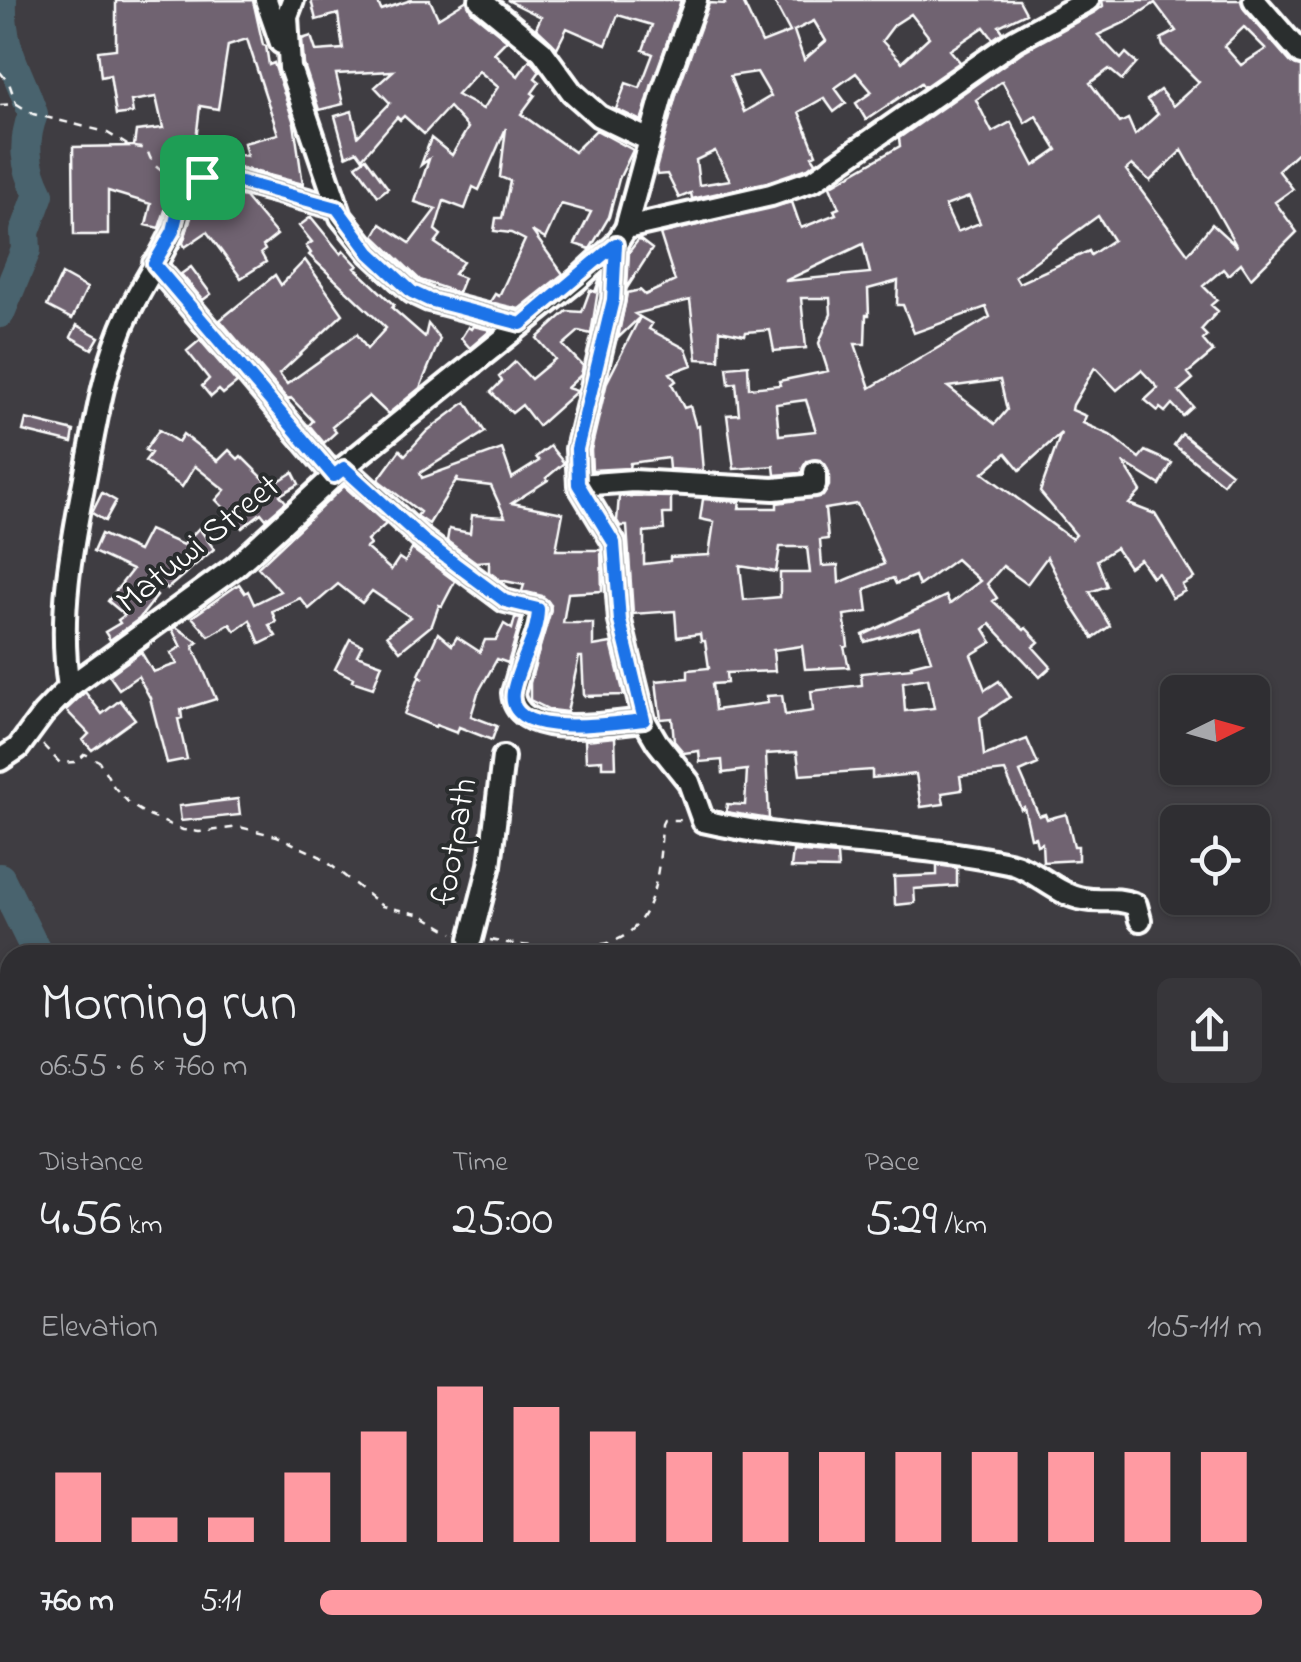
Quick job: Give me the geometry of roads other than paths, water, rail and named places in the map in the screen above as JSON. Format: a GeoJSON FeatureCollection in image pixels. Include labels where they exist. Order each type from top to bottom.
{"type":"FeatureCollection","features":[{"type":"Feature","properties":{"kind":"street"},"geometry":{"type":"LineString","coordinates":[[266,0],[337,208],[370,253],[412,292],[429,300],[521,324]]}},
{"type":"Feature","properties":{"kind":"street"},"geometry":{"type":"LineString","coordinates":[[290,68],[287,28],[292,0]]}},
{"type":"Feature","properties":{"kind":"street"},"geometry":{"type":"LineString","coordinates":[[480,0],[542,51],[572,92],[599,116],[649,140]]}},
{"type":"Feature","properties":{"kind":"street"},"geometry":{"type":"LineString","coordinates":[[696,0],[664,88],[621,236],[613,300],[577,449],[578,484],[614,543],[620,621],[644,720],[690,782],[703,820],[750,831],[1013,864],[1083,899],[1116,898],[1136,905],[1140,920]]}},
{"type":"Feature","properties":{"kind":"street"},"geometry":{"type":"LineString","coordinates":[[621,236],[814,180],[1016,40],[1088,0]]}},
{"type":"Feature","properties":{"kind":"street"},"geometry":{"type":"LineString","coordinates":[[1254,0],[1301,54]]}},
{"type":"Feature","properties":{"kind":"street"},"geometry":{"type":"LineString","coordinates":[[69,688],[64,655],[69,567],[100,404],[120,332],[173,231],[191,181],[215,175],[337,208]]}},
{"type":"Feature","properties":{"kind":"street","name":"Matuwi Street"},"geometry":{"type":"LineString","coordinates":[[0,760],[18,748],[69,688],[235,567],[339,472],[521,324],[621,236]]}},
{"type":"Feature","properties":{"kind":"street"},"geometry":{"type":"LineString","coordinates":[[154,264],[339,472],[505,601],[538,609],[513,693],[518,710],[533,721],[562,725],[644,720]]}},
{"type":"Feature","properties":{"kind":"street"},"geometry":{"type":"LineString","coordinates":[[578,484],[633,481],[774,489],[815,486],[815,472]]}},
{"type":"Feature","properties":{"kind":"street","name":"footpath"},"geometry":{"type":"LineString","coordinates":[[471,938],[490,865],[503,757]]}},
{"type":"Feature","properties":{"kind":"waterway"},"geometry":{"type":"LineString","coordinates":[[0,313],[26,250],[25,232],[39,194],[27,154],[33,114],[7,46],[2,0]]}},
{"type":"Feature","properties":{"kind":"waterway"},"geometry":{"type":"LineString","coordinates":[[0,878],[33,945]]}}]}
